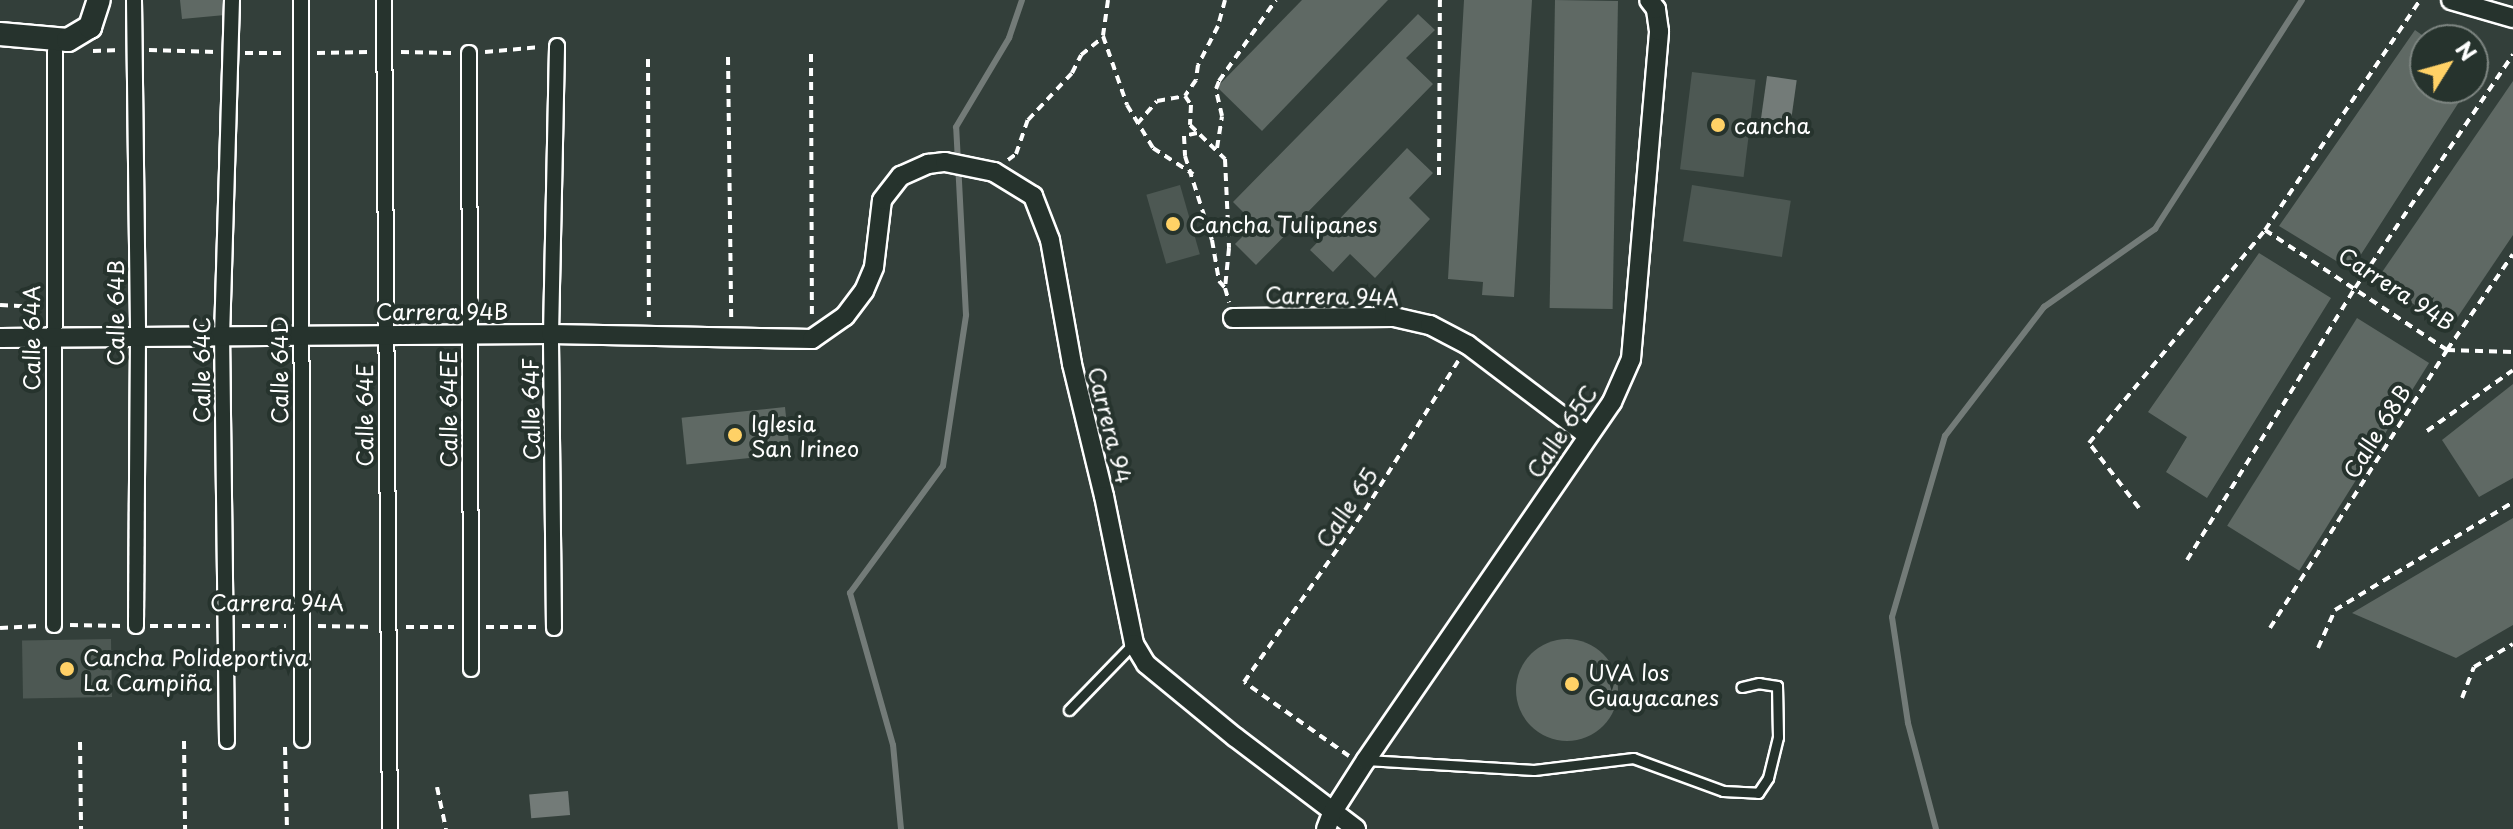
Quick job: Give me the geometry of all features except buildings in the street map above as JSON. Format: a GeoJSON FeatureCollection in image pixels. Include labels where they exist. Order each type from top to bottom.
{"type":"FeatureCollection","features":[{"type":"Feature","properties":{"kind":"street"},"geometry":{"type":"LineString","coordinates":[[0,34],[68,40],[90,27],[99,0]]}},
{"type":"Feature","properties":{"kind":"street","name":"Calle 64B"},"geometry":{"type":"LineString","coordinates":[[134,0],[138,337],[136,626]]}},
{"type":"Feature","properties":{"kind":"street","name":"Calle 64C"},"geometry":{"type":"LineString","coordinates":[[227,741],[222,337],[232,0]]}},
{"type":"Feature","properties":{"kind":"street","name":"Calle 64D"},"geometry":{"type":"LineString","coordinates":[[301,0],[302,740]]}},
{"type":"Feature","properties":{"kind":"street","name":"Calle 64E"},"geometry":{"type":"LineString","coordinates":[[384,0],[390,829]]}},
{"type":"Feature","properties":{"kind":"street"},"geometry":{"type":"LineString","coordinates":[[2451,0],[2513,18]]}},
{"type":"Feature","properties":{"kind":"street","name":"Calle 65C"},"geometry":{"type":"LineString","coordinates":[[1329,821],[1365,763],[1612,402],[1631,359],[1658,46],[1657,3]]}},
{"type":"Feature","properties":{"kind":"street","name":"Calle 64F"},"geometry":{"type":"LineString","coordinates":[[554,628],[551,334],[557,46]]}},
{"type":"Feature","properties":{"kind":"street","name":"Calle 64A"},"geometry":{"type":"LineString","coordinates":[[54,625],[52,308],[55,51]]}},
{"type":"Feature","properties":{"kind":"street","name":"Calle 64EE"},"geometry":{"type":"LineString","coordinates":[[469,53],[471,669]]}},
{"type":"Feature","properties":{"kind":"street","name":"Carrera 94"},"geometry":{"type":"LineString","coordinates":[[812,339],[845,316],[864,291],[874,267],[882,200],[901,176],[928,164],[985,169],[1033,196],[1050,240],[1072,364],[1104,496],[1134,644],[1146,664],[1329,821],[1356,829]]}},
{"type":"Feature","properties":{"kind":"street","name":"Carrera 94A"},"geometry":{"type":"LineString","coordinates":[[1233,318],[1394,317],[1430,325],[1468,345],[1587,435]]}},
{"type":"Feature","properties":{"kind":"street","name":"Carrera 94B"},"geometry":{"type":"LineString","coordinates":[[0,338],[551,334],[649,339],[812,339]]}},
{"type":"Feature","properties":{"kind":"lane"},"geometry":{"type":"LineString","coordinates":[[1069,710],[1134,644]]}},
{"type":"Feature","properties":{"kind":"lane"},"geometry":{"type":"LineString","coordinates":[[1365,763],[1534,770],[1633,758],[1723,791],[1758,793],[1768,778],[1778,737],[1777,686],[1759,683],[1741,687]]}},
{"type":"Feature","properties":{"kind":"path"},"geometry":{"type":"LineString","coordinates":[[1108,0],[1103,36],[1137,124],[1153,148],[1193,174]]}},
{"type":"Feature","properties":{"kind":"path"},"geometry":{"type":"LineString","coordinates":[[1137,124],[1157,101],[1185,96],[1196,80],[1198,65],[1218,26],[1225,0]]}},
{"type":"Feature","properties":{"kind":"path"},"geometry":{"type":"LineString","coordinates":[[1217,148],[1222,116],[1216,89],[1219,81],[1276,0]]}},
{"type":"Feature","properties":{"kind":"path"},"geometry":{"type":"LineString","coordinates":[[1439,175],[1440,0]]}},
{"type":"Feature","properties":{"kind":"path"},"geometry":{"type":"LineString","coordinates":[[2139,508],[2089,443],[2265,230],[2420,0]]}},
{"type":"Feature","properties":{"kind":"path"},"geometry":{"type":"LineString","coordinates":[[985,169],[1016,154],[1028,120],[1072,73],[1081,55],[1103,36]]}},
{"type":"Feature","properties":{"kind":"path"},"geometry":{"type":"LineString","coordinates":[[811,54],[812,339]]}},
{"type":"Feature","properties":{"kind":"path"},"geometry":{"type":"LineString","coordinates":[[2187,560],[2355,288],[2513,55]]}},
{"type":"Feature","properties":{"kind":"path"},"geometry":{"type":"LineString","coordinates":[[728,57],[731,340]]}},
{"type":"Feature","properties":{"kind":"path"},"geometry":{"type":"LineString","coordinates":[[648,59],[649,339]]}},
{"type":"Feature","properties":{"kind":"path"},"geometry":{"type":"LineString","coordinates":[[1185,96],[1191,105],[1190,125],[1225,159],[1229,248],[1225,288],[1233,318]]}},
{"type":"Feature","properties":{"kind":"path"},"geometry":{"type":"LineString","coordinates":[[1197,133],[1184,136],[1185,156],[1212,240],[1219,281],[1225,288]]}},
{"type":"Feature","properties":{"kind":"path","name":"Carrera 94B"},"geometry":{"type":"LineString","coordinates":[[2265,230],[2447,350],[2513,352]]}},
{"type":"Feature","properties":{"kind":"path","name":"Calle 68B"},"geometry":{"type":"LineString","coordinates":[[2270,628],[2447,350],[2513,254]]}},
{"type":"Feature","properties":{"kind":"path"},"geometry":{"type":"LineString","coordinates":[[0,305],[52,308]]}},
{"type":"Feature","properties":{"kind":"path","name":"Calle 65"},"geometry":{"type":"LineString","coordinates":[[1365,763],[1244,682],[1365,510],[1468,345]]}},
{"type":"Feature","properties":{"kind":"path"},"geometry":{"type":"LineString","coordinates":[[2427,431],[2513,370]]}},
{"type":"Feature","properties":{"kind":"path"},"geometry":{"type":"LineString","coordinates":[[2318,648],[2335,610],[2513,502]]}},
{"type":"Feature","properties":{"kind":"path","name":"Carrera 94A"},"geometry":{"type":"LineString","coordinates":[[0,628],[54,625],[554,628]]}},
{"type":"Feature","properties":{"kind":"path"},"geometry":{"type":"LineString","coordinates":[[2462,698],[2474,667],[2513,644]]}},
{"type":"Feature","properties":{"kind":"path"},"geometry":{"type":"LineString","coordinates":[[285,740],[287,829]]}},
{"type":"Feature","properties":{"kind":"path"},"geometry":{"type":"LineString","coordinates":[[184,741],[185,829]]}},
{"type":"Feature","properties":{"kind":"path"},"geometry":{"type":"LineString","coordinates":[[80,742],[81,829]]}},
{"type":"Feature","properties":{"kind":"path"},"geometry":{"type":"LineString","coordinates":[[437,787],[446,829]]}},
{"type":"Feature","properties":{"kind":"shaded area","name":"cancha"},"geometry":{"type":"Polygon","coordinates":[[[1692,72],[1756,80],[1744,177],[1680,169],[1692,72]]]}},
{"type":"Feature","properties":{"kind":"shaded area"},"geometry":{"type":"Polygon","coordinates":[[[1767,76],[1797,80],[1791,123],[1761,119],[1767,76]]]}},
{"type":"Feature","properties":{"kind":"shaded area","name":"Cancha Tulipanes"},"geometry":{"type":"Polygon","coordinates":[[[1180,185],[1200,254],[1166,264],[1146,195],[1180,185]]]}},
{"type":"Feature","properties":{"kind":"shaded area","name":"cancha"},"geometry":{"type":"Polygon","coordinates":[[[1692,185],[1791,201],[1782,257],[1683,241],[1692,185]]]}},
{"type":"Feature","properties":{"kind":"shaded area","name":"Cancha Polideportiva La Campiña"},"geometry":{"type":"Polygon","coordinates":[[[111,639],[112,697],[23,699],[22,641],[111,639]]]}},
{"type":"Feature","properties":{"kind":"shaded area"},"geometry":{"type":"Polygon","coordinates":[[[568,791],[570,815],[531,818],[529,794],[568,791]]]}},
{"type":"Feature","properties":{"kind":"waterway"},"geometry":{"type":"LineString","coordinates":[[901,829],[893,745],[850,593],[943,466],[966,315],[956,127],[1009,38],[1022,0]]}},
{"type":"Feature","properties":{"kind":"waterway"},"geometry":{"type":"LineString","coordinates":[[1936,829],[1908,723],[1892,617],[1945,436],[2044,307],[2155,229],[2302,0]]}},
{"type":"Feature","properties":{"kind":"place","name":"cancha"},"geometry":{"type":"Point","coordinates":[1718,125]}},
{"type":"Feature","properties":{"kind":"place","name":"Cancha Tulipanes"},"geometry":{"type":"Point","coordinates":[1173,224]}},
{"type":"Feature","properties":{"kind":"place","name":"Iglesia San Irineo"},"geometry":{"type":"Point","coordinates":[735,435]}},
{"type":"Feature","properties":{"kind":"place","name":"Cancha Polideportiva La Campiña"},"geometry":{"type":"Point","coordinates":[67,669]}},
{"type":"Feature","properties":{"kind":"place","name":"UVA los Guayacanes"},"geometry":{"type":"Point","coordinates":[1572,684]}}]}
